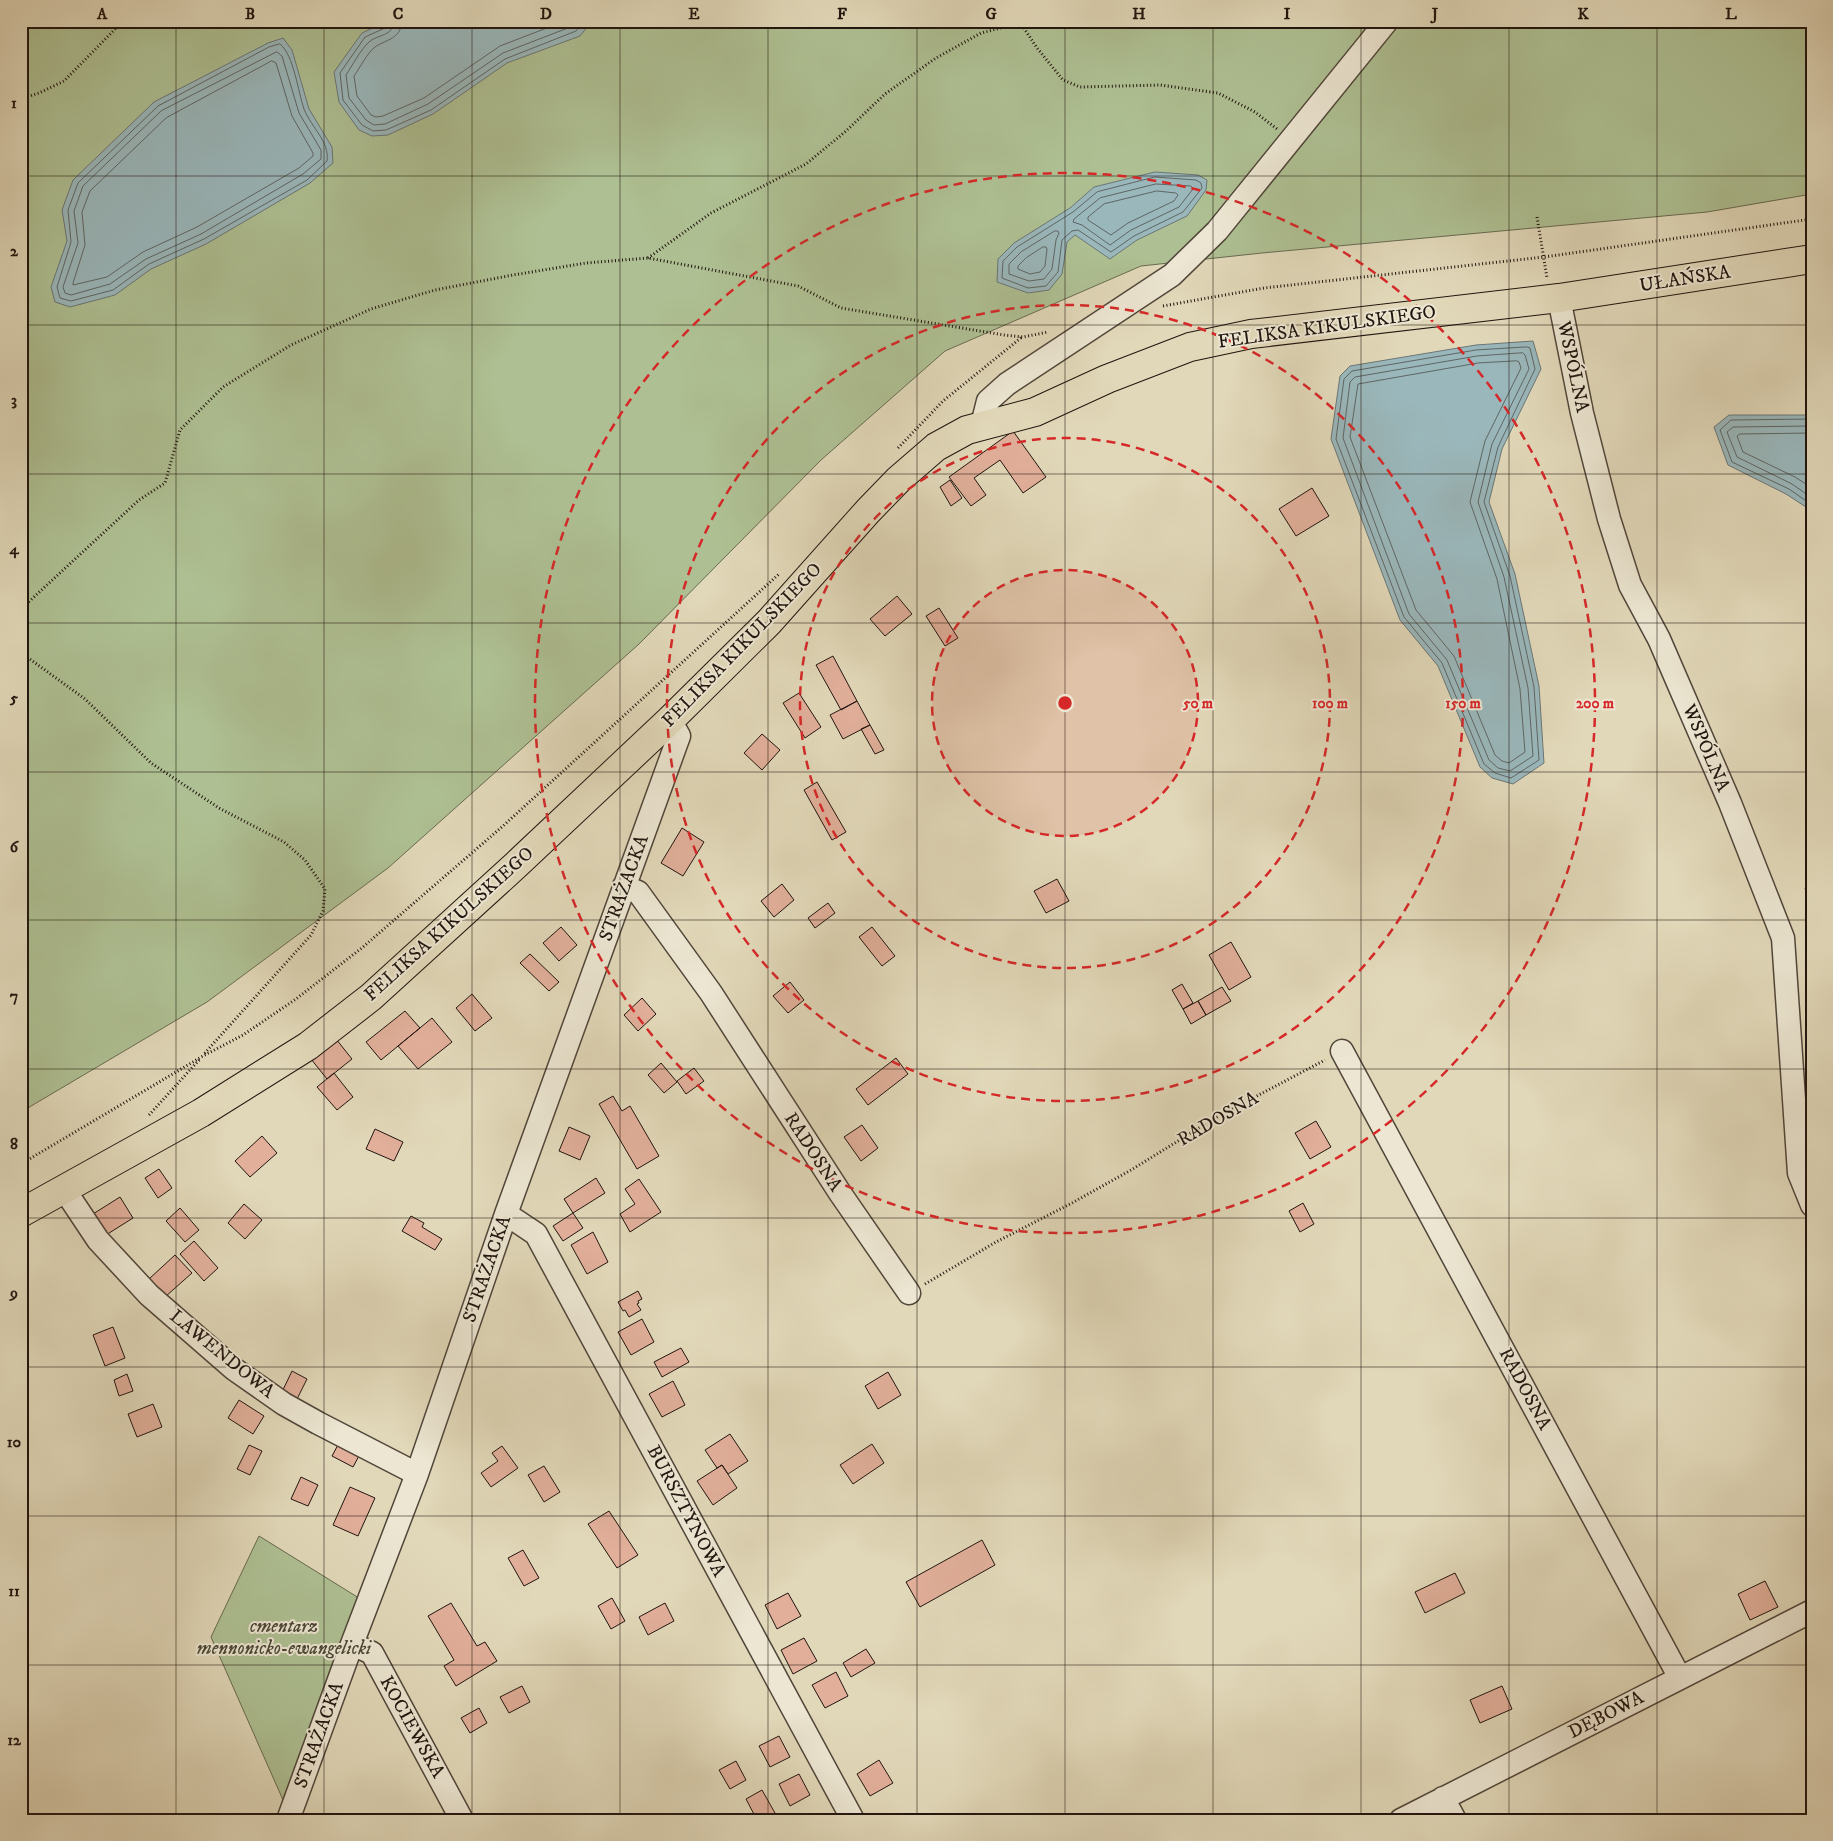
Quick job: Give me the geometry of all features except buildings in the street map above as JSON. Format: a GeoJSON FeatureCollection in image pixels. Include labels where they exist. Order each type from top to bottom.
{"type":"FeatureCollection","features":[{"type":"Feature","properties":{"kind":"main road","name":"UŁAŃSKA"},"geometry":{"type":"LineString","coordinates":[[1553,290],[1812,260]]}},
{"type":"Feature","properties":{"kind":"main road","name":"FELIKSA KIKULSKIEGO"},"geometry":{"type":"LineString","coordinates":[[21,1213],[200,1114],[308,1046],[378,990],[517,864],[670,720],[769,622],[899,479],[936,447],[967,430],[1035,412],[1107,379],[1190,347],[1242,336],[1553,290]]}},
{"type":"Feature","properties":{"kind":"street"},"geometry":{"type":"LineString","coordinates":[[982,425],[988,401],[1007,384],[1172,276],[1217,231],[1387,21]]}},
{"type":"Feature","properties":{"kind":"street","name":"WSPÓLNA"},"geometry":{"type":"LineString","coordinates":[[1553,290],[1609,519],[1630,585],[1671,666],[1730,803],[1783,938],[1799,1173],[1812,1205]]}},
{"type":"Feature","properties":{"kind":"street","name":"STRAŻACKA"},"geometry":{"type":"LineString","coordinates":[[288,1820],[352,1644],[417,1474],[506,1214],[679,736],[670,720]]}},
{"type":"Feature","properties":{"kind":"street","name":"RADOSNA"},"geometry":{"type":"LineString","coordinates":[[624,886],[638,892],[711,993],[840,1194],[910,1293]]}},
{"type":"Feature","properties":{"kind":"street","name":"RADOSNA"},"geometry":{"type":"LineString","coordinates":[[1342,1051],[1680,1678]]}},
{"type":"Feature","properties":{"kind":"street","name":"LAWENDOWA"},"geometry":{"type":"LineString","coordinates":[[64,1189],[98,1240],[149,1295],[234,1369],[284,1404],[417,1474]]}},
{"type":"Feature","properties":{"kind":"street","name":"BURSZTYNOWA"},"geometry":{"type":"LineString","coordinates":[[506,1214],[536,1234],[853,1820]]}},
{"type":"Feature","properties":{"kind":"street","name":"DĘBOWA"},"geometry":{"type":"LineString","coordinates":[[1401,1820],[1812,1611]]}},
{"type":"Feature","properties":{"kind":"street","name":"KOCIEWSKA"},"geometry":{"type":"LineString","coordinates":[[352,1644],[372,1653],[462,1820]]}},
{"type":"Feature","properties":{"kind":"street"},"geometry":{"type":"LineString","coordinates":[[1443,1798],[1455,1820]]}},
{"type":"Feature","properties":{"kind":"path"},"geometry":{"type":"LineString","coordinates":[[21,99],[64,81],[123,21]]}},
{"type":"Feature","properties":{"kind":"path"},"geometry":{"type":"LineString","coordinates":[[648,258],[711,212],[806,164],[846,131],[885,94],[936,58],[981,33],[1020,22],[1037,48],[1063,80],[1080,87],[1160,85],[1218,93],[1255,112],[1277,129],[1281,154]]}},
{"type":"Feature","properties":{"kind":"path"},"geometry":{"type":"LineString","coordinates":[[1537,216],[1544,257],[1553,290]]}},
{"type":"Feature","properties":{"kind":"path"},"geometry":{"type":"LineString","coordinates":[[1158,307],[1264,288],[1544,257],[1812,219]]}},
{"type":"Feature","properties":{"kind":"path"},"geometry":{"type":"LineString","coordinates":[[21,609],[138,500],[165,483],[180,430],[223,388],[291,345],[371,309],[435,290],[586,263],[648,258],[798,286],[841,308],[1023,337],[943,401],[894,452]]}},
{"type":"Feature","properties":{"kind":"path"},"geometry":{"type":"LineString","coordinates":[[21,1164],[203,1056],[243,1035],[296,999],[363,947],[503,826],[783,571]]}},
{"type":"Feature","properties":{"kind":"path"},"geometry":{"type":"LineString","coordinates":[[21,654],[28,657],[85,699],[151,763],[219,808],[284,842],[305,860],[325,888],[324,911],[311,935],[145,1119]]}},
{"type":"Feature","properties":{"kind":"path","name":"RADOSNA"},"geometry":{"type":"LineString","coordinates":[[910,1293],[996,1242],[1131,1170],[1217,1117],[1342,1051]]}},
{"type":"Feature","properties":{"kind":"green space"},"geometry":{"type":"Polygon","coordinates":[[[21,21],[1812,21],[1812,194],[1707,212],[1141,266],[945,351],[821,460],[639,644],[388,868],[207,1002],[21,1112],[21,21]]]}},
{"type":"Feature","properties":{"kind":"green space","name":"cmentarz mennonicko-ewangelicki"},"geometry":{"type":"Polygon","coordinates":[[[259,1536],[367,1603],[287,1809],[211,1637],[259,1536]]]}},
{"type":"Feature","properties":{"kind":"water"},"geometry":{"type":"Polygon","coordinates":[[[388,21],[592,21],[580,36],[507,63],[433,114],[388,135],[372,136],[359,130],[339,102],[334,72],[362,33],[388,21]]]}},
{"type":"Feature","properties":{"kind":"water"},"geometry":{"type":"Polygon","coordinates":[[[283,38],[292,50],[309,109],[332,147],[333,163],[310,183],[206,244],[151,269],[115,295],[70,307],[55,302],[51,287],[67,241],[62,210],[73,180],[154,102],[268,43],[283,38]]]}},
{"type":"Feature","properties":{"kind":"water"},"geometry":{"type":"Polygon","coordinates":[[[1155,172],[1198,175],[1207,180],[1206,190],[1187,216],[1137,240],[1110,259],[1075,235],[1067,242],[1062,274],[1049,290],[1028,293],[997,282],[998,259],[1014,243],[1070,208],[1094,187],[1155,172]]]}},
{"type":"Feature","properties":{"kind":"water"},"geometry":{"type":"Polygon","coordinates":[[[1533,341],[1541,369],[1502,449],[1489,502],[1515,574],[1539,686],[1544,763],[1513,784],[1492,778],[1480,767],[1438,666],[1400,620],[1331,439],[1340,376],[1350,366],[1476,345],[1533,341]]]}},
{"type":"Feature","properties":{"kind":"water"},"geometry":{"type":"Polygon","coordinates":[[[1729,415],[1812,415],[1812,511],[1786,494],[1728,465],[1714,427],[1729,415]]]}}]}
